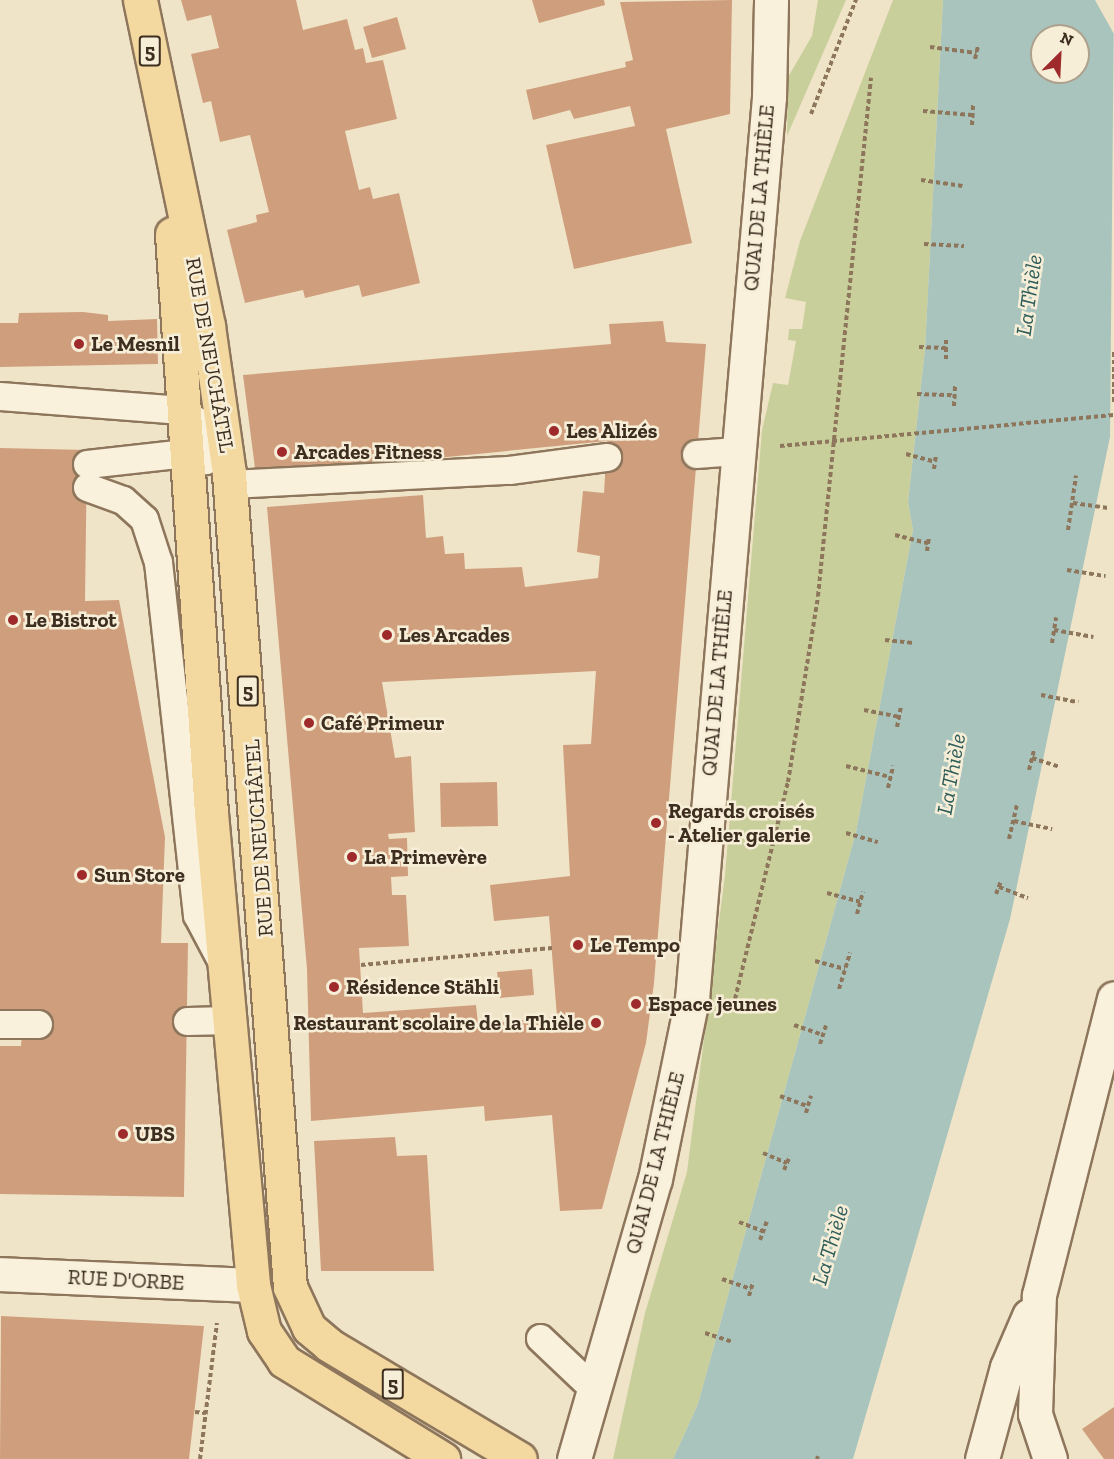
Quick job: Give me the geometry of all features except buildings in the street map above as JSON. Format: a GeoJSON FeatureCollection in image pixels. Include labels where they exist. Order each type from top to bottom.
{"type":"FeatureCollection","features":[{"type":"Feature","properties":{"kind":"main road","name":"RUE DE NEUCHÂTEL"},"geometry":{"type":"LineString","coordinates":[[140,0],[159,101],[208,326],[231,487],[290,1287],[309,1328],[329,1345],[520,1459]]}},
{"type":"Feature","properties":{"kind":"main road","name":"RUE DE NEUCHÂTEL"},"geometry":{"type":"LineString","coordinates":[[159,101],[224,966],[253,1285],[264,1331],[284,1361],[443,1459]]}},
{"type":"Feature","properties":{"kind":"main road"},"geometry":{"type":"LineString","coordinates":[[253,1285],[290,1287]]}},
{"type":"Feature","properties":{"kind":"street","name":"QUAI DE LA THIÈLE"},"geometry":{"type":"LineString","coordinates":[[574,1459],[655,1179],[692,999],[751,449],[769,97],[771,0]]}},
{"type":"Feature","properties":{"kind":"street"},"geometry":{"type":"LineString","coordinates":[[982,1459],[1007,1367],[1039,1296],[1114,998]]}},
{"type":"Feature","properties":{"kind":"street","name":"RUE D'ORBE"},"geometry":{"type":"LineString","coordinates":[[0,1274],[253,1285]]}},
{"type":"Feature","properties":{"kind":"street"},"geometry":{"type":"LineString","coordinates":[[1039,1296],[1035,1414],[1050,1459]]}},
{"type":"Feature","properties":{"kind":"lane"},"geometry":{"type":"LineString","coordinates":[[0,396],[181,410],[207,428],[231,487]]}},
{"type":"Feature","properties":{"kind":"lane"},"geometry":{"type":"LineString","coordinates":[[696,454],[751,449]]}},
{"type":"Feature","properties":{"kind":"lane"},"geometry":{"type":"LineString","coordinates":[[224,966],[197,915],[158,562],[144,519],[123,500],[87,475],[185,454],[216,468],[231,487]]}},
{"type":"Feature","properties":{"kind":"lane"},"geometry":{"type":"LineString","coordinates":[[231,487],[508,479],[607,457]]}},
{"type":"Feature","properties":{"kind":"lane"},"geometry":{"type":"LineString","coordinates":[[187,1021],[230,1020]]}},
{"type":"Feature","properties":{"kind":"lane"},"geometry":{"type":"LineString","coordinates":[[0,1024],[38,1024]]}},
{"type":"Feature","properties":{"kind":"lane"},"geometry":{"type":"LineString","coordinates":[[540,1338],[594,1389]]}},
{"type":"Feature","properties":{"kind":"path"},"geometry":{"type":"LineString","coordinates":[[975,59],[978,46]]}},
{"type":"Feature","properties":{"kind":"path"},"geometry":{"type":"LineString","coordinates":[[930,47],[977,53]]}},
{"type":"Feature","properties":{"kind":"path"},"geometry":{"type":"LineString","coordinates":[[734,1005],[788,782],[818,596],[871,78]]}},
{"type":"Feature","properties":{"kind":"path"},"geometry":{"type":"LineString","coordinates":[[972,125],[973,105]]}},
{"type":"Feature","properties":{"kind":"path"},"geometry":{"type":"LineString","coordinates":[[923,111],[972,115]]}},
{"type":"Feature","properties":{"kind":"path"},"geometry":{"type":"LineString","coordinates":[[921,180],[963,186]]}},
{"type":"Feature","properties":{"kind":"path"},"geometry":{"type":"LineString","coordinates":[[924,244],[964,246]]}},
{"type":"Feature","properties":{"kind":"path"},"geometry":{"type":"LineString","coordinates":[[946,339],[946,359]]}},
{"type":"Feature","properties":{"kind":"path"},"geometry":{"type":"LineString","coordinates":[[919,347],[946,348]]}},
{"type":"Feature","properties":{"kind":"path"},"geometry":{"type":"LineString","coordinates":[[1114,352],[1114,404]]}},
{"type":"Feature","properties":{"kind":"path"},"geometry":{"type":"LineString","coordinates":[[954,406],[955,385]]}},
{"type":"Feature","properties":{"kind":"path"},"geometry":{"type":"LineString","coordinates":[[917,394],[954,395]]}},
{"type":"Feature","properties":{"kind":"path"},"geometry":{"type":"LineString","coordinates":[[751,449],[1114,415]]}},
{"type":"Feature","properties":{"kind":"path"},"geometry":{"type":"LineString","coordinates":[[906,454],[935,462]]}},
{"type":"Feature","properties":{"kind":"path"},"geometry":{"type":"LineString","coordinates":[[934,469],[936,455]]}},
{"type":"Feature","properties":{"kind":"path"},"geometry":{"type":"LineString","coordinates":[[1068,530],[1076,476]]}},
{"type":"Feature","properties":{"kind":"path"},"geometry":{"type":"LineString","coordinates":[[1073,503],[1110,508]]}},
{"type":"Feature","properties":{"kind":"path"},"geometry":{"type":"LineString","coordinates":[[895,535],[928,543]]}},
{"type":"Feature","properties":{"kind":"path"},"geometry":{"type":"LineString","coordinates":[[927,551],[929,536]]}},
{"type":"Feature","properties":{"kind":"path"},"geometry":{"type":"LineString","coordinates":[[1068,570],[1106,576]]}},
{"type":"Feature","properties":{"kind":"path"},"geometry":{"type":"LineString","coordinates":[[1052,643],[1056,617]]}},
{"type":"Feature","properties":{"kind":"path"},"geometry":{"type":"LineString","coordinates":[[1054,630],[1093,637]]}},
{"type":"Feature","properties":{"kind":"path"},"geometry":{"type":"LineString","coordinates":[[885,640],[915,643]]}},
{"type":"Feature","properties":{"kind":"path"},"geometry":{"type":"LineString","coordinates":[[1041,695],[1078,702]]}},
{"type":"Feature","properties":{"kind":"path"},"geometry":{"type":"LineString","coordinates":[[897,727],[901,706]]}},
{"type":"Feature","properties":{"kind":"path"},"geometry":{"type":"LineString","coordinates":[[864,710],[899,717]]}},
{"type":"Feature","properties":{"kind":"path"},"geometry":{"type":"LineString","coordinates":[[1029,770],[1034,750]]}},
{"type":"Feature","properties":{"kind":"path"},"geometry":{"type":"LineString","coordinates":[[1032,759],[1060,767]]}},
{"type":"Feature","properties":{"kind":"path"},"geometry":{"type":"LineString","coordinates":[[846,766],[890,777]]}},
{"type":"Feature","properties":{"kind":"path"},"geometry":{"type":"LineString","coordinates":[[888,788],[893,766]]}},
{"type":"Feature","properties":{"kind":"path"},"geometry":{"type":"LineString","coordinates":[[1009,839],[1017,805]]}},
{"type":"Feature","properties":{"kind":"path"},"geometry":{"type":"LineString","coordinates":[[1014,821],[1052,829]]}},
{"type":"Feature","properties":{"kind":"path"},"geometry":{"type":"LineString","coordinates":[[846,833],[878,842]]}},
{"type":"Feature","properties":{"kind":"path"},"geometry":{"type":"LineString","coordinates":[[996,894],[1001,881]]}},
{"type":"Feature","properties":{"kind":"path"},"geometry":{"type":"LineString","coordinates":[[999,887],[1028,898]]}},
{"type":"Feature","properties":{"kind":"path"},"geometry":{"type":"LineString","coordinates":[[857,914],[863,892]]}},
{"type":"Feature","properties":{"kind":"path"},"geometry":{"type":"LineString","coordinates":[[827,893],[860,902]]}},
{"type":"Feature","properties":{"kind":"path"},"geometry":{"type":"LineString","coordinates":[[360,965],[552,948]]}},
{"type":"Feature","properties":{"kind":"path"},"geometry":{"type":"LineString","coordinates":[[839,989],[850,953]]}},
{"type":"Feature","properties":{"kind":"path"},"geometry":{"type":"LineString","coordinates":[[815,961],[845,969]]}},
{"type":"Feature","properties":{"kind":"path"},"geometry":{"type":"LineString","coordinates":[[794,1025],[823,1035]]}},
{"type":"Feature","properties":{"kind":"path"},"geometry":{"type":"LineString","coordinates":[[820,1044],[826,1025]]}},
{"type":"Feature","properties":{"kind":"path"},"geometry":{"type":"LineString","coordinates":[[780,1096],[808,1106]]}},
{"type":"Feature","properties":{"kind":"path"},"geometry":{"type":"LineString","coordinates":[[806,1113],[811,1096]]}},
{"type":"Feature","properties":{"kind":"path"},"geometry":{"type":"LineString","coordinates":[[763,1154],[787,1163]]}},
{"type":"Feature","properties":{"kind":"path"},"geometry":{"type":"LineString","coordinates":[[784,1170],[790,1156]]}},
{"type":"Feature","properties":{"kind":"path"},"geometry":{"type":"LineString","coordinates":[[760,1240],[767,1221]]}},
{"type":"Feature","properties":{"kind":"path"},"geometry":{"type":"LineString","coordinates":[[740,1222],[763,1231]]}},
{"type":"Feature","properties":{"kind":"path"},"geometry":{"type":"LineString","coordinates":[[722,1279],[751,1289]]}},
{"type":"Feature","properties":{"kind":"path"},"geometry":{"type":"LineString","coordinates":[[749,1296],[753,1282]]}},
{"type":"Feature","properties":{"kind":"path"},"geometry":{"type":"LineString","coordinates":[[200,1459],[217,1323]]}},
{"type":"Feature","properties":{"kind":"path"},"geometry":{"type":"LineString","coordinates":[[705,1333],[733,1342]]}},
{"type":"Feature","properties":{"kind":"path"},"geometry":{"type":"LineString","coordinates":[[195,1412],[206,1413]]}},
{"type":"Feature","properties":{"kind":"green space"},"geometry":{"type":"Polygon","coordinates":[[[818,0],[846,0],[787,136],[788,77],[812,36],[818,0]]]}},
{"type":"Feature","properties":{"kind":"green space"},"geometry":{"type":"Polygon","coordinates":[[[893,0],[943,0],[925,349],[908,502],[913,530],[856,832],[698,1404],[673,1459],[613,1459],[645,1313],[687,1172],[725,875],[762,430],[773,383],[788,385],[796,341],[788,340],[789,329],[802,329],[806,302],[785,298],[800,241],[893,0]]]}},
{"type":"Feature","properties":{"kind":"water","name":"La Thièle"},"geometry":{"type":"Polygon","coordinates":[[[943,0],[1114,0],[1110,437],[1010,919],[853,1459],[673,1459],[698,1404],[856,832],[913,530],[908,502],[925,349],[943,0]]]}},
{"type":"Feature","properties":{"kind":"pier"},"geometry":{"type":"Polygon","coordinates":[[[1095,0],[1114,0],[1114,34],[1095,0]]]}},
{"type":"Feature","properties":{"kind":"place","name":"Le Mesnil"},"geometry":{"type":"Point","coordinates":[79,344]}},
{"type":"Feature","properties":{"kind":"place","name":"Les Alizés"},"geometry":{"type":"Point","coordinates":[554,431]}},
{"type":"Feature","properties":{"kind":"place","name":"Arcades Fitness"},"geometry":{"type":"Point","coordinates":[282,452]}},
{"type":"Feature","properties":{"kind":"place","name":"Le Bistrot"},"geometry":{"type":"Point","coordinates":[13,620]}},
{"type":"Feature","properties":{"kind":"place","name":"Les Arcades"},"geometry":{"type":"Point","coordinates":[387,635]}},
{"type":"Feature","properties":{"kind":"place","name":"Café Primeur"},"geometry":{"type":"Point","coordinates":[309,723]}},
{"type":"Feature","properties":{"kind":"place","name":"Regards croisés - Atelier galerie"},"geometry":{"type":"Point","coordinates":[656,823]}},
{"type":"Feature","properties":{"kind":"place","name":"La Primevère"},"geometry":{"type":"Point","coordinates":[352,857]}},
{"type":"Feature","properties":{"kind":"place","name":"Sun Store"},"geometry":{"type":"Point","coordinates":[82,875]}},
{"type":"Feature","properties":{"kind":"place","name":"Le Tempo"},"geometry":{"type":"Point","coordinates":[578,945]}},
{"type":"Feature","properties":{"kind":"place","name":"Résidence Stähli"},"geometry":{"type":"Point","coordinates":[334,987]}},
{"type":"Feature","properties":{"kind":"place","name":"Espace jeunes"},"geometry":{"type":"Point","coordinates":[636,1004]}},
{"type":"Feature","properties":{"kind":"place","name":"Restaurant scolaire de la Thièle"},"geometry":{"type":"Point","coordinates":[596,1023]}},
{"type":"Feature","properties":{"kind":"place","name":"UBS"},"geometry":{"type":"Point","coordinates":[123,1134]}}]}
